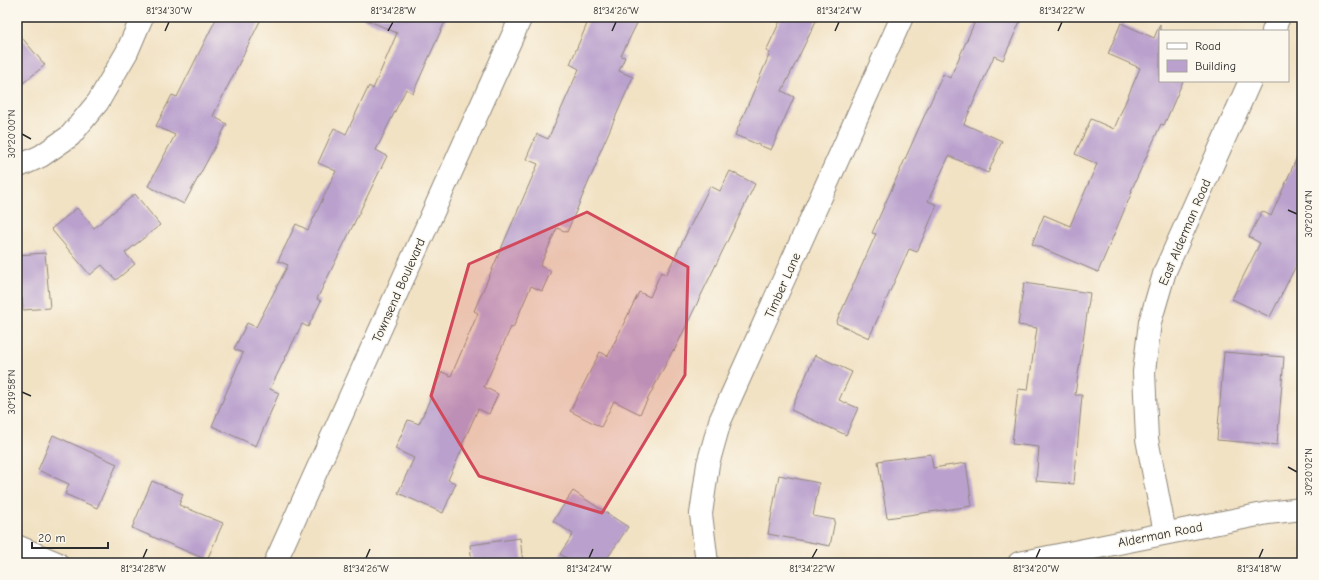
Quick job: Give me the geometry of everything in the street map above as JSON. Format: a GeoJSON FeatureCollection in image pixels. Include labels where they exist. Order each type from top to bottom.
{"type":"FeatureCollection","features":[{"type":"Feature","properties":{"kind":"street"},"geometry":{"type":"LineString","coordinates":[[17,167],[41,156],[70,136],[98,102],[127,52],[142,17]]}},
{"type":"Feature","properties":{"kind":"street","name":"Townsend Boulevard"},"geometry":{"type":"LineString","coordinates":[[275,563],[521,17]]}},
{"type":"Feature","properties":{"kind":"street","name":"Timber Lane"},"geometry":{"type":"LineString","coordinates":[[707,563],[701,514],[708,464],[720,421],[902,17]]}},
{"type":"Feature","properties":{"kind":"street"},"geometry":{"type":"LineString","coordinates":[[1273,30],[1279,17]]}},
{"type":"Feature","properties":{"kind":"street","name":"East Alderman Road"},"geometry":{"type":"LineString","coordinates":[[1165,533],[1147,439],[1144,372],[1150,322],[1165,271],[1250,82]]}},
{"type":"Feature","properties":{"kind":"street","name":"Alderman Road"},"geometry":{"type":"LineString","coordinates":[[1019,563],[1268,513],[1302,509]]}},
{"type":"Feature","properties":{"kind":"street"},"geometry":{"type":"LineString","coordinates":[[17,546],[57,563]]}},
{"type":"Feature","properties":{"kind":"highlighted area"},"geometry":{"type":"Polygon","coordinates":[[[587,212],[688,267],[685,375],[602,513],[479,476],[431,396],[469,264],[587,212]]]}},
{"type":"Feature","properties":{"kind":"building"},"geometry":{"type":"Polygon","coordinates":[[[217,17],[262,17],[213,116],[227,124],[184,204],[148,186],[175,135],[156,126],[172,95],[177,97],[217,17]]]}},
{"type":"Feature","properties":{"kind":"building"},"geometry":{"type":"Polygon","coordinates":[[[360,17],[447,17],[413,93],[406,89],[376,150],[387,156],[317,299],[321,301],[308,327],[302,324],[270,389],[279,393],[256,446],[212,426],[243,353],[234,349],[247,323],[256,327],[288,265],[278,261],[296,224],[308,230],[336,171],[318,163],[334,128],[346,134],[369,86],[373,89],[397,33],[360,17]]]}},
{"type":"Feature","properties":{"kind":"building"},"geometry":{"type":"Polygon","coordinates":[[[590,17],[640,17],[621,56],[625,57],[619,71],[633,77],[567,232],[557,228],[540,266],[551,271],[542,291],[531,286],[513,328],[511,327],[484,387],[498,394],[489,414],[478,409],[448,480],[456,483],[443,513],[398,493],[414,458],[395,449],[408,420],[419,424],[442,372],[451,376],[478,313],[474,311],[538,164],[526,159],[537,134],[548,139],[579,69],[570,64],[590,17]]]}},
{"type":"Feature","properties":{"kind":"building"},"geometry":{"type":"Polygon","coordinates":[[[782,17],[818,17],[782,91],[794,97],[771,150],[735,135],[770,53],[766,51],[782,17]]]}},
{"type":"Feature","properties":{"kind":"building"},"geometry":{"type":"Polygon","coordinates":[[[977,17],[1022,17],[1003,60],[994,56],[964,124],[1002,141],[988,173],[949,156],[928,201],[937,205],[917,252],[909,249],[869,338],[836,323],[876,234],[872,233],[943,74],[950,78],[977,17]]]}},
{"type":"Feature","properties":{"kind":"building"},"geometry":{"type":"Polygon","coordinates":[[[1121,23],[1154,38],[1160,24],[1159,82],[1183,82],[1164,125],[1161,124],[1131,191],[1132,192],[1098,272],[1032,244],[1044,215],[1070,226],[1097,164],[1075,154],[1091,119],[1114,129],[1140,68],[1108,54],[1121,23]]]}},
{"type":"Feature","properties":{"kind":"building"},"geometry":{"type":"Polygon","coordinates":[[[17,32],[45,65],[17,88],[17,32]]]}},
{"type":"Feature","properties":{"kind":"building"},"geometry":{"type":"Polygon","coordinates":[[[1302,146],[1302,254],[1270,317],[1232,299],[1260,243],[1249,237],[1262,211],[1271,216],[1302,146]]]}},
{"type":"Feature","properties":{"kind":"building"},"geometry":{"type":"Polygon","coordinates":[[[730,171],[755,184],[674,351],[673,350],[640,414],[614,401],[601,427],[570,411],[600,352],[608,356],[639,292],[650,297],[661,272],[666,275],[710,186],[720,191],[730,171]]]}},
{"type":"Feature","properties":{"kind":"building"},"geometry":{"type":"Polygon","coordinates":[[[135,194],[160,225],[125,253],[135,264],[116,280],[102,265],[90,275],[51,229],[77,208],[94,228],[135,194]]]}},
{"type":"Feature","properties":{"kind":"building"},"geometry":{"type":"Polygon","coordinates":[[[45,253],[50,308],[23,310],[22,298],[17,299],[17,255],[45,253]]]}},
{"type":"Feature","properties":{"kind":"building"},"geometry":{"type":"Polygon","coordinates":[[[1024,283],[1090,293],[1075,395],[1082,395],[1074,484],[1036,481],[1039,447],[1012,444],[1018,389],[1028,390],[1037,328],[1018,325],[1024,283]]]}},
{"type":"Feature","properties":{"kind":"building"},"geometry":{"type":"Polygon","coordinates":[[[1224,352],[1284,357],[1277,445],[1217,440],[1224,352]]]}},
{"type":"Feature","properties":{"kind":"building"},"geometry":{"type":"Polygon","coordinates":[[[815,355],[852,372],[839,400],[858,408],[846,435],[791,410],[815,355]]]}},
{"type":"Feature","properties":{"kind":"building"},"geometry":{"type":"Polygon","coordinates":[[[53,435],[117,464],[97,508],[65,494],[69,484],[38,470],[53,435]]]}},
{"type":"Feature","properties":{"kind":"building"},"geometry":{"type":"Polygon","coordinates":[[[931,454],[933,468],[966,463],[972,506],[887,518],[878,461],[931,454]]]}},
{"type":"Feature","properties":{"kind":"building"},"geometry":{"type":"Polygon","coordinates":[[[779,475],[819,483],[813,516],[835,520],[830,546],[768,534],[779,475]]]}},
{"type":"Feature","properties":{"kind":"building"},"geometry":{"type":"Polygon","coordinates":[[[152,481],[183,494],[179,505],[223,523],[207,560],[132,528],[152,481]]]}},
{"type":"Feature","properties":{"kind":"building"},"geometry":{"type":"Polygon","coordinates":[[[573,491],[628,527],[604,563],[574,563],[560,554],[573,534],[553,521],[573,491]]]}},
{"type":"Feature","properties":{"kind":"building"},"geometry":{"type":"Polygon","coordinates":[[[520,538],[523,563],[472,563],[470,545],[520,538]]]}}]}
